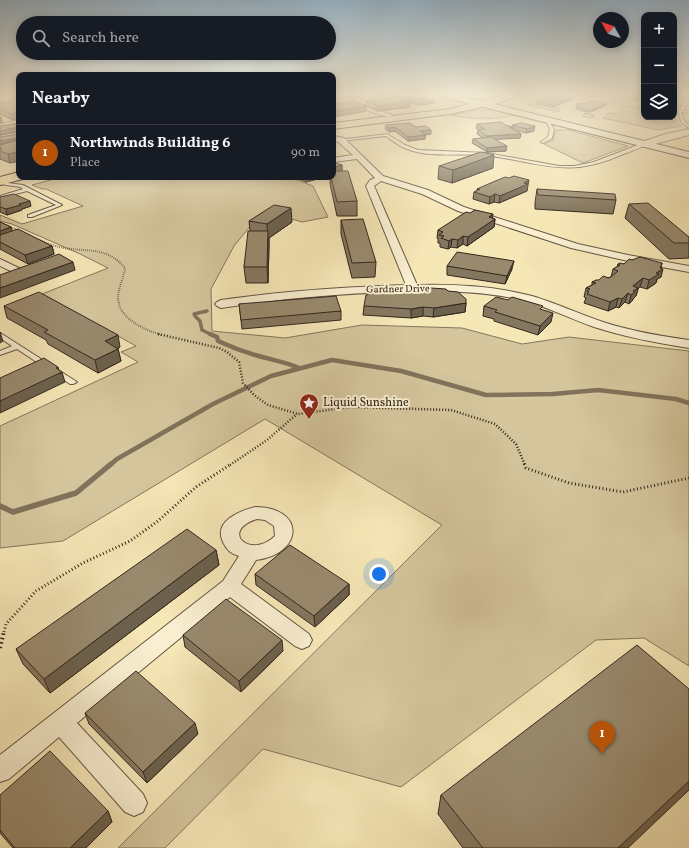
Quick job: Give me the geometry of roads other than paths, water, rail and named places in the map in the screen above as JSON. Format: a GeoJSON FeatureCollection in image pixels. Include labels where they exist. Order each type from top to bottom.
{"type":"FeatureCollection","features":[{"type":"Feature","properties":{"kind":"highway"},"geometry":{"type":"LineString","coordinates":[[0,173],[16,169]]}},
{"type":"Feature","properties":{"kind":"highway"},"geometry":{"type":"LineString","coordinates":[[0,182],[20,180]]}},
{"type":"Feature","properties":{"kind":"main road"},"geometry":{"type":"LineString","coordinates":[[606,134],[689,150]]}},
{"type":"Feature","properties":{"kind":"main road"},"geometry":{"type":"LineString","coordinates":[[613,134],[689,154]]}},
{"type":"Feature","properties":{"kind":"street"},"geometry":{"type":"LineString","coordinates":[[337,139],[344,137],[338,134]]}},
{"type":"Feature","properties":{"kind":"street"},"geometry":{"type":"LineString","coordinates":[[649,143],[681,134]]}},
{"type":"Feature","properties":{"kind":"street"},"geometry":{"type":"LineString","coordinates":[[337,139],[380,178],[424,192],[461,209],[575,246],[628,258],[689,269]]}},
{"type":"Feature","properties":{"kind":"street"},"geometry":{"type":"LineString","coordinates":[[336,160],[358,157]]}},
{"type":"Feature","properties":{"kind":"street"},"geometry":{"type":"LineString","coordinates":[[380,178],[373,182],[370,186],[413,288]]}},
{"type":"Feature","properties":{"kind":"street"},"geometry":{"type":"LineString","coordinates":[[0,262],[17,271],[6,275]]}},
{"type":"Feature","properties":{"kind":"street","name":"Gardner Drive"},"geometry":{"type":"LineString","coordinates":[[221,304],[297,294],[413,288],[482,290],[518,296],[606,326],[664,341],[689,344]]}},
{"type":"Feature","properties":{"kind":"street"},"geometry":{"type":"LineString","coordinates":[[26,366],[39,361]]}},
{"type":"Feature","properties":{"kind":"street"},"geometry":{"type":"LineString","coordinates":[[0,770],[230,586],[251,553]]}},
{"type":"Feature","properties":{"kind":"street"},"geometry":{"type":"LineString","coordinates":[[230,586],[302,640]]}},
{"type":"Feature","properties":{"kind":"street"},"geometry":{"type":"LineString","coordinates":[[61,722],[134,802]]}},
{"type":"Feature","properties":{"kind":"lane"},"geometry":{"type":"LineString","coordinates":[[0,137],[16,134]]}},
{"type":"Feature","properties":{"kind":"lane"},"geometry":{"type":"LineString","coordinates":[[543,142],[550,138],[551,134]]}},
{"type":"Feature","properties":{"kind":"lane"},"geometry":{"type":"LineString","coordinates":[[337,139],[387,135],[400,145],[410,149],[436,153],[473,153],[570,167],[588,165],[649,143]]}},
{"type":"Feature","properties":{"kind":"lane"},"geometry":{"type":"LineString","coordinates":[[20,180],[28,189],[60,205],[30,216]]}},
{"type":"Feature","properties":{"kind":"lane"},"geometry":{"type":"LineString","coordinates":[[0,197],[28,189]]}},
{"type":"Feature","properties":{"kind":"lane"},"geometry":{"type":"LineString","coordinates":[[0,335],[73,382]]}},
{"type":"Feature","properties":{"kind":"lane"},"geometry":{"type":"LineString","coordinates":[[0,353],[17,346]]}},
{"type":"Feature","properties":{"kind":"waterway"},"geometry":{"type":"LineString","coordinates":[[195,316],[194,314],[207,311]]}},
{"type":"Feature","properties":{"kind":"waterway"},"geometry":{"type":"LineString","coordinates":[[196,317],[200,321],[202,330],[210,334]]}},
{"type":"Feature","properties":{"kind":"waterway"},"geometry":{"type":"LineString","coordinates":[[210,334],[217,337],[218,341],[254,355],[287,363],[299,368]]}},
{"type":"Feature","properties":{"kind":"waterway"},"geometry":{"type":"LineString","coordinates":[[110,465],[117,459],[213,404],[271,376],[332,360],[401,371],[486,395],[553,394],[598,390],[676,399],[689,403]]}},
{"type":"Feature","properties":{"kind":"waterway"},"geometry":{"type":"LineString","coordinates":[[0,506],[13,512],[76,493],[111,464]]}},
{"type":"Feature","properties":{"kind":"place","name":"Liquid Sunshine"},"geometry":{"type":"Point","coordinates":[309,420]}},
{"type":"Feature","properties":{"kind":"place","name":"Northwinds Building 6"},"geometry":{"type":"Point","coordinates":[602,754]}}]}
